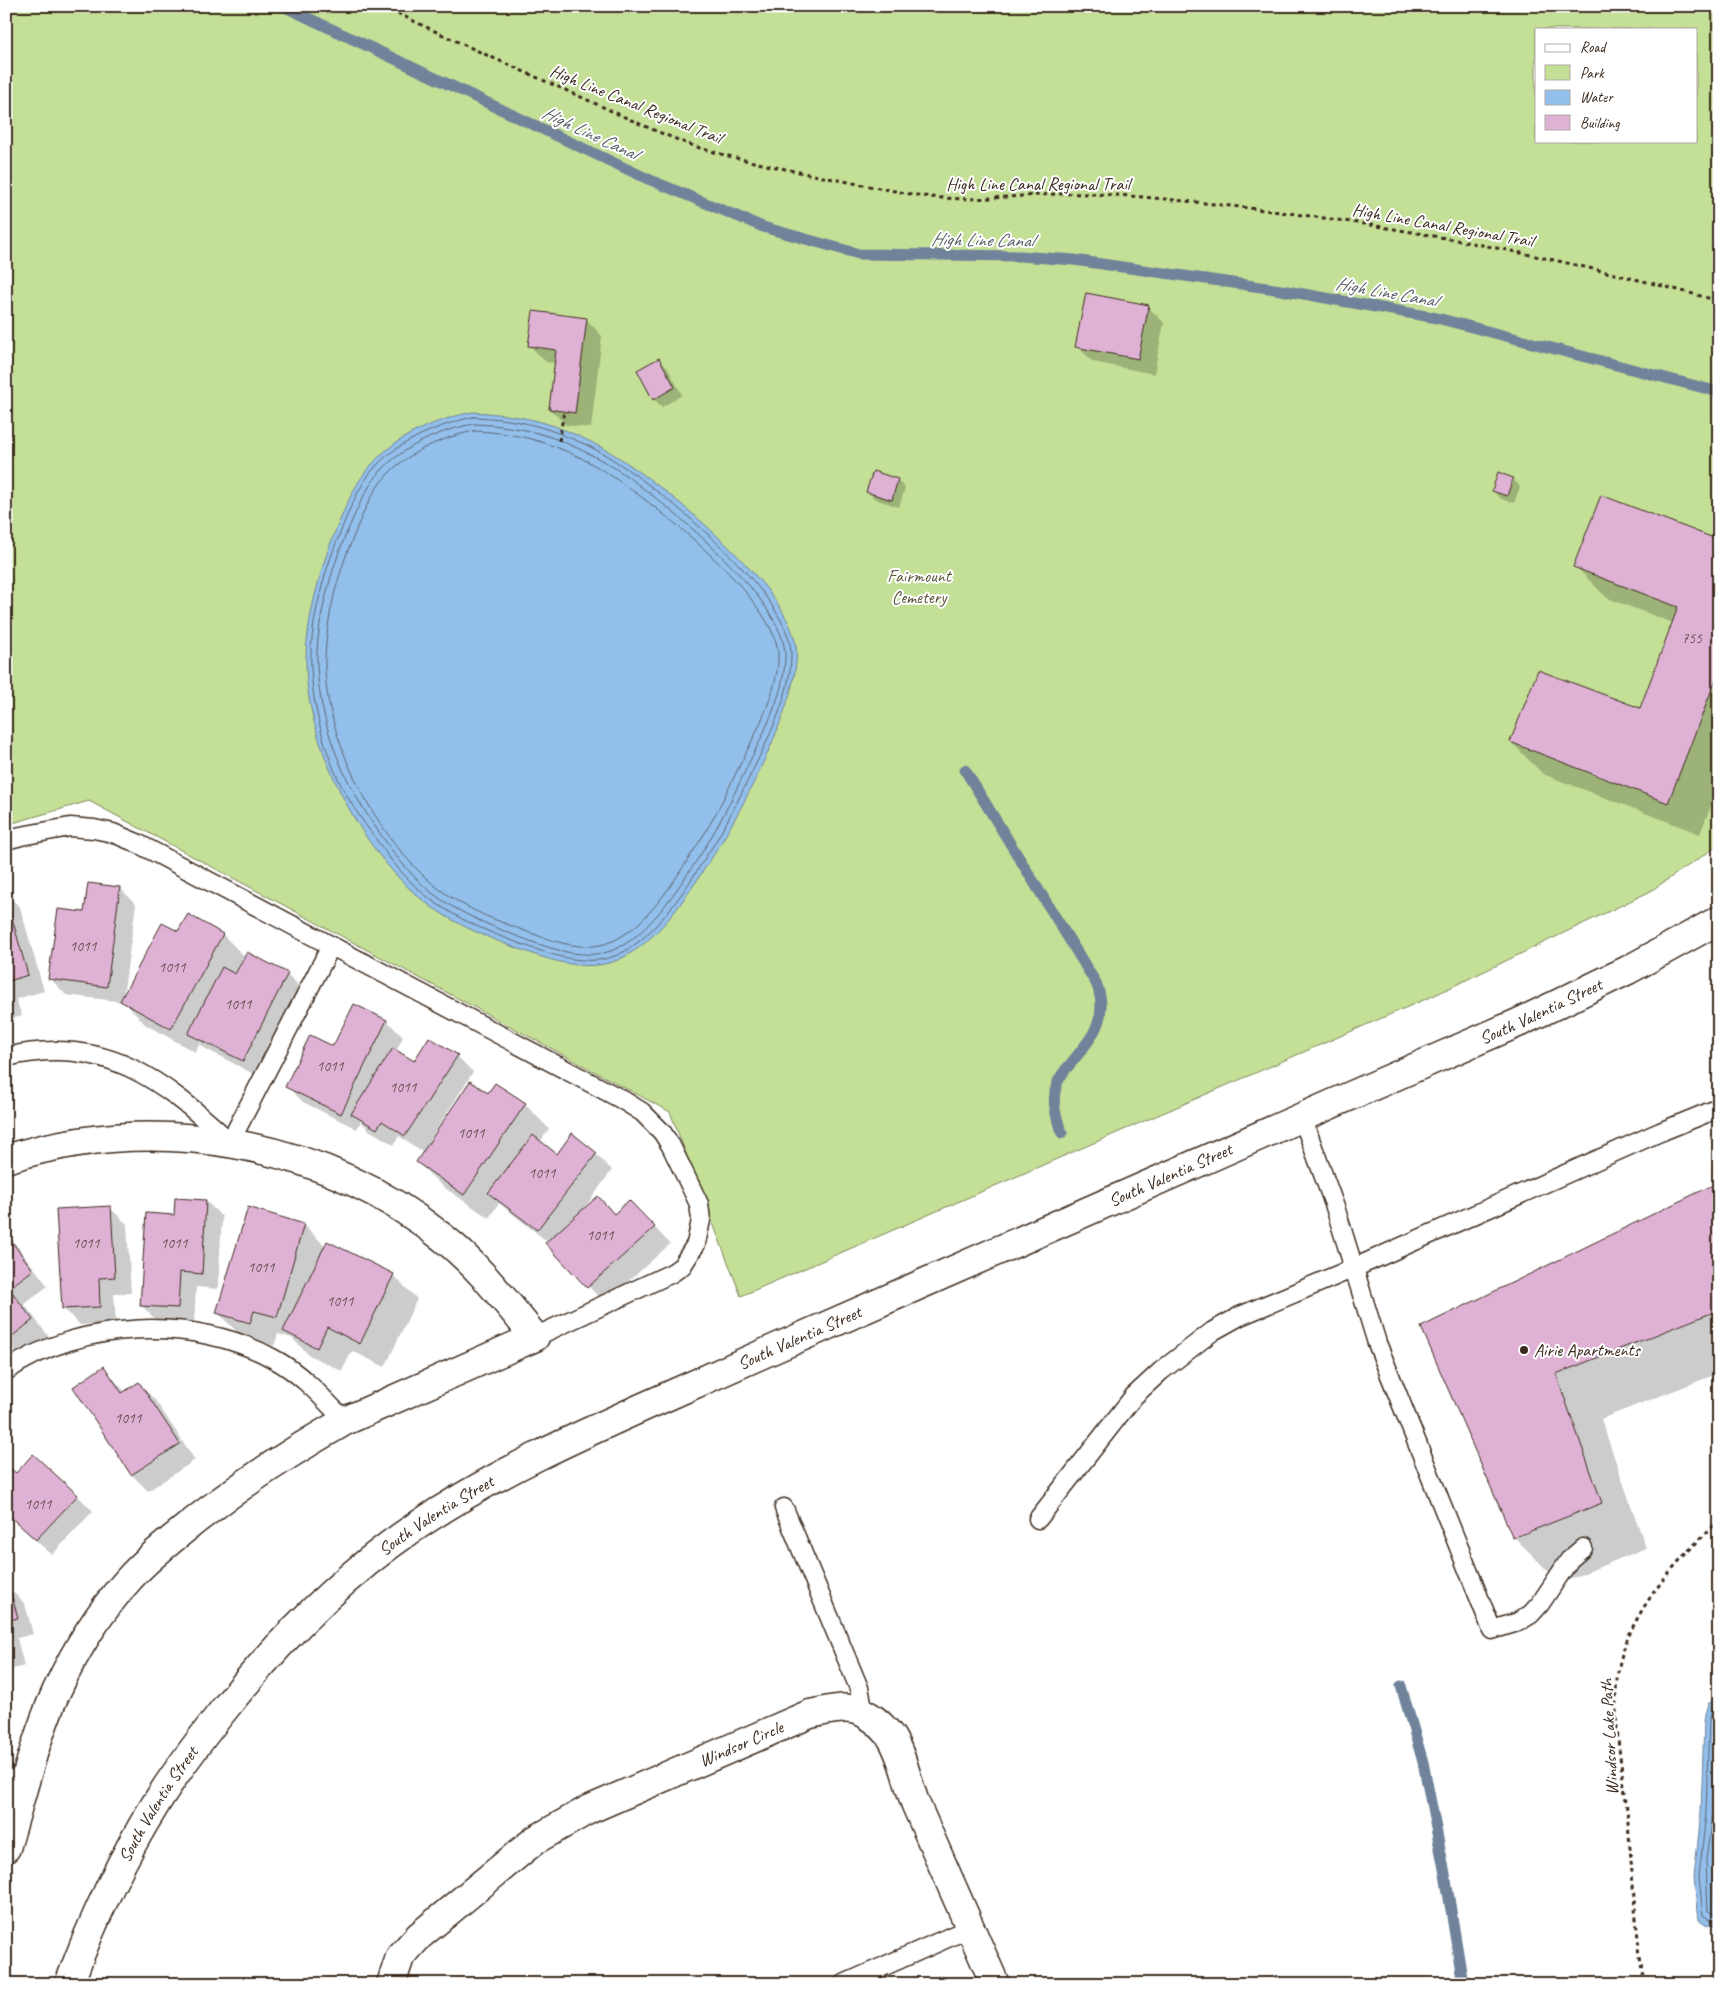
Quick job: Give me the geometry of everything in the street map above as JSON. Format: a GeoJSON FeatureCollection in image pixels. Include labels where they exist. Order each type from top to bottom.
{"type":"FeatureCollection","features":[{"type":"Feature","properties":{"kind":"street","name":"South Valentia Street"},"geometry":{"type":"LineString","coordinates":[[69,1984],[92,1927],[130,1849],[165,1788],[194,1748],[250,1678],[309,1615],[354,1574],[410,1531],[458,1499],[503,1473],[743,1362],[1599,985],[1719,920]]}},
{"type":"Feature","properties":{"kind":"street"},"geometry":{"type":"LineString","coordinates":[[6,1159],[34,1150],[97,1139],[177,1138],[230,1142],[275,1152],[314,1165],[351,1180],[382,1196],[414,1215],[444,1238],[471,1263],[535,1337],[345,1421],[264,1469],[195,1520],[129,1578],[91,1630],[66,1673],[15,1780],[6,1848]]}},
{"type":"Feature","properties":{"kind":"street","name":"Windsor Circle"},"geometry":{"type":"LineString","coordinates":[[391,1984],[400,1957],[419,1936],[535,1840],[588,1810],[810,1714],[836,1708],[860,1710]]}},
{"type":"Feature","properties":{"kind":"street"},"geometry":{"type":"LineString","coordinates":[[860,1710],[880,1725],[897,1749],[915,1802],[996,1984]]}},
{"type":"Feature","properties":{"kind":"lane"},"geometry":{"type":"LineString","coordinates":[[6,840],[70,828],[94,829],[112,833],[136,843],[636,1107],[655,1124],[671,1146],[697,1199],[701,1214],[699,1235],[687,1260],[672,1272],[535,1337]]}},
{"type":"Feature","properties":{"kind":"lane"},"geometry":{"type":"LineString","coordinates":[[6,1057],[25,1053],[68,1051],[90,1054],[129,1067],[167,1088],[230,1142],[331,946]]}},
{"type":"Feature","properties":{"kind":"lane"},"geometry":{"type":"LineString","coordinates":[[1038,1519],[1134,1396],[1160,1371],[1213,1331],[1240,1316],[1354,1268],[1650,1136],[1719,1108]]}},
{"type":"Feature","properties":{"kind":"lane"},"geometry":{"type":"LineString","coordinates":[[1302,1117],[1328,1186],[1377,1343],[1492,1630],[1518,1622],[1531,1614],[1540,1604],[1566,1564],[1583,1548]]}},
{"type":"Feature","properties":{"kind":"lane"},"geometry":{"type":"LineString","coordinates":[[6,1372],[51,1348],[75,1340],[116,1331],[141,1329],[172,1330],[231,1341],[273,1358],[300,1377],[323,1397],[345,1421]]}},
{"type":"Feature","properties":{"kind":"lane"},"geometry":{"type":"LineString","coordinates":[[784,1508],[860,1688],[862,1702],[860,1710]]}},
{"type":"Feature","properties":{"kind":"lane"},"geometry":{"type":"LineString","coordinates":[[844,1984],[970,1928]]}},
{"type":"Feature","properties":{"kind":"path","name":"High Line Canal Regional Trail"},"geometry":{"type":"LineString","coordinates":[[383,6],[472,49],[659,132],[688,144],[744,160],[880,189],[941,199],[983,199],[1053,194],[1148,197],[1238,206],[1373,225],[1502,248],[1641,280],[1719,302]]}},
{"type":"Feature","properties":{"kind":"path"},"geometry":{"type":"LineString","coordinates":[[559,441],[564,411]]}},
{"type":"Feature","properties":{"kind":"path","name":"Windsor Lake Path"},"geometry":{"type":"LineString","coordinates":[[1644,1984],[1619,1738],[1617,1705],[1619,1669],[1627,1640],[1652,1596],[1678,1562],[1719,1521]]}},
{"type":"Feature","properties":{"kind":"green space","name":"Fairmount Cemetery"},"geometry":{"type":"Polygon","coordinates":[[[6,6],[1719,6],[1719,845],[1649,892],[1435,995],[741,1296],[670,1112],[89,801],[6,825],[6,6]]]}},
{"type":"Feature","properties":{"kind":"water"},"geometry":{"type":"Polygon","coordinates":[[[473,412],[521,417],[556,427],[603,448],[645,476],[697,518],[751,570],[788,622],[796,646],[796,668],[780,724],[752,786],[723,840],[682,901],[660,929],[634,951],[607,964],[579,965],[551,960],[500,942],[467,927],[445,916],[425,902],[402,881],[359,826],[327,762],[316,729],[309,696],[306,665],[308,633],[314,597],[324,563],[343,513],[362,477],[384,452],[419,429],[473,412]]]}},
{"type":"Feature","properties":{"kind":"water"},"geometry":{"type":"Polygon","coordinates":[[[1719,1692],[1719,1928],[1708,1925],[1699,1919],[1694,1877],[1701,1813],[1704,1720],[1709,1704],[1719,1692]]]}},
{"type":"Feature","properties":{"kind":"building"},"geometry":{"type":"Polygon","coordinates":[[[1086,293],[1149,305],[1138,359],[1075,347],[1086,293]]]}},
{"type":"Feature","properties":{"kind":"building"},"geometry":{"type":"Polygon","coordinates":[[[533,311],[587,318],[575,413],[549,409],[556,350],[528,346],[533,311]]]}},
{"type":"Feature","properties":{"kind":"building"},"geometry":{"type":"Polygon","coordinates":[[[659,358],[675,387],[653,400],[637,370],[659,358]]]}},
{"type":"Feature","properties":{"kind":"building"},"geometry":{"type":"Polygon","coordinates":[[[873,471],[898,479],[892,500],[866,492],[873,471]]]}},
{"type":"Feature","properties":{"kind":"building"},"geometry":{"type":"Polygon","coordinates":[[[1498,472],[1513,478],[1507,496],[1492,491],[1498,472]]]}},
{"type":"Feature","properties":{"kind":"building"},"geometry":{"type":"Polygon","coordinates":[[[1601,495],[1719,540],[1719,671],[1668,803],[1510,742],[1538,670],[1640,708],[1678,607],[1573,567],[1601,495]]]}},
{"type":"Feature","properties":{"kind":"building"},"geometry":{"type":"Polygon","coordinates":[[[88,883],[120,887],[107,987],[48,979],[58,909],[84,912],[88,883]]]}},
{"type":"Feature","properties":{"kind":"building"},"geometry":{"type":"Polygon","coordinates":[[[6,897],[28,975],[6,982],[6,897]]]}},
{"type":"Feature","properties":{"kind":"building"},"geometry":{"type":"Polygon","coordinates":[[[188,914],[223,934],[171,1029],[120,1001],[162,923],[178,931],[188,914]]]}},
{"type":"Feature","properties":{"kind":"building"},"geometry":{"type":"Polygon","coordinates":[[[247,952],[288,973],[243,1061],[188,1034],[222,967],[235,974],[247,952]]]}},
{"type":"Feature","properties":{"kind":"building"},"geometry":{"type":"Polygon","coordinates":[[[354,1004],[387,1020],[341,1114],[285,1087],[310,1035],[333,1046],[354,1004]]]}},
{"type":"Feature","properties":{"kind":"building"},"geometry":{"type":"Polygon","coordinates":[[[429,1037],[458,1055],[405,1136],[382,1121],[377,1129],[351,1114],[393,1048],[414,1061],[429,1037]]]}},
{"type":"Feature","properties":{"kind":"building"},"geometry":{"type":"Polygon","coordinates":[[[470,1081],[488,1093],[495,1083],[526,1103],[464,1195],[416,1162],[470,1081]]]}},
{"type":"Feature","properties":{"kind":"building"},"geometry":{"type":"Polygon","coordinates":[[[572,1133],[597,1153],[537,1230],[488,1193],[533,1135],[557,1154],[572,1133]]]}},
{"type":"Feature","properties":{"kind":"building","name":"Airie Apartments"},"geometry":{"type":"Polygon","coordinates":[[[1719,1182],[1719,1310],[1556,1374],[1602,1503],[1513,1538],[1421,1327],[1719,1182]]]}},
{"type":"Feature","properties":{"kind":"building"},"geometry":{"type":"Polygon","coordinates":[[[598,1196],[614,1214],[629,1200],[655,1227],[587,1288],[545,1243],[598,1196]]]}},
{"type":"Feature","properties":{"kind":"building"},"geometry":{"type":"Polygon","coordinates":[[[175,1198],[206,1200],[202,1274],[180,1272],[178,1308],[140,1306],[146,1213],[174,1215],[175,1198]]]}},
{"type":"Feature","properties":{"kind":"building"},"geometry":{"type":"Polygon","coordinates":[[[111,1206],[115,1277],[99,1278],[100,1307],[62,1309],[56,1209],[111,1206]]]}},
{"type":"Feature","properties":{"kind":"building"},"geometry":{"type":"Polygon","coordinates":[[[248,1207],[304,1224],[277,1317],[254,1311],[250,1323],[216,1313],[248,1207]]]}},
{"type":"Feature","properties":{"kind":"building"},"geometry":{"type":"Polygon","coordinates":[[[6,1234],[33,1270],[9,1288],[33,1320],[6,1341],[6,1234]]]}},
{"type":"Feature","properties":{"kind":"building"},"geometry":{"type":"Polygon","coordinates":[[[327,1241],[394,1274],[360,1344],[327,1327],[317,1348],[283,1331],[327,1241]]]}},
{"type":"Feature","properties":{"kind":"building"},"geometry":{"type":"Polygon","coordinates":[[[104,1366],[122,1393],[139,1382],[180,1444],[131,1475],[73,1387],[104,1366]]]}},
{"type":"Feature","properties":{"kind":"building"},"geometry":{"type":"Polygon","coordinates":[[[33,1454],[78,1495],[36,1540],[6,1513],[6,1465],[16,1473],[33,1454]]]}},
{"type":"Feature","properties":{"kind":"building"},"geometry":{"type":"Polygon","coordinates":[[[9,1586],[18,1618],[6,1621],[6,1587],[9,1586]]]}},
{"type":"Feature","properties":{"kind":"building"},"geometry":{"type":"Polygon","coordinates":[[[940,1976],[944,1984],[922,1984],[940,1976]]]}},
{"type":"Feature","properties":{"kind":"waterway","name":"High Line Canal"},"geometry":{"type":"LineString","coordinates":[[283,6],[648,179],[763,227],[859,254],[1020,256],[1074,260],[1281,290],[1437,318],[1719,392]]}},
{"type":"Feature","properties":{"kind":"waterway"},"geometry":{"type":"LineString","coordinates":[[965,770],[1096,983],[1100,995],[1100,1016],[1093,1035],[1061,1075],[1055,1090],[1055,1108],[1062,1133]]}},
{"type":"Feature","properties":{"kind":"waterway"},"geometry":{"type":"LineString","coordinates":[[1401,1686],[1423,1762],[1445,1874],[1463,1984]]}},
{"type":"Feature","properties":{"kind":"place","name":"Airie Apartments"},"geometry":{"type":"Point","coordinates":[1524,1350]}}]}
